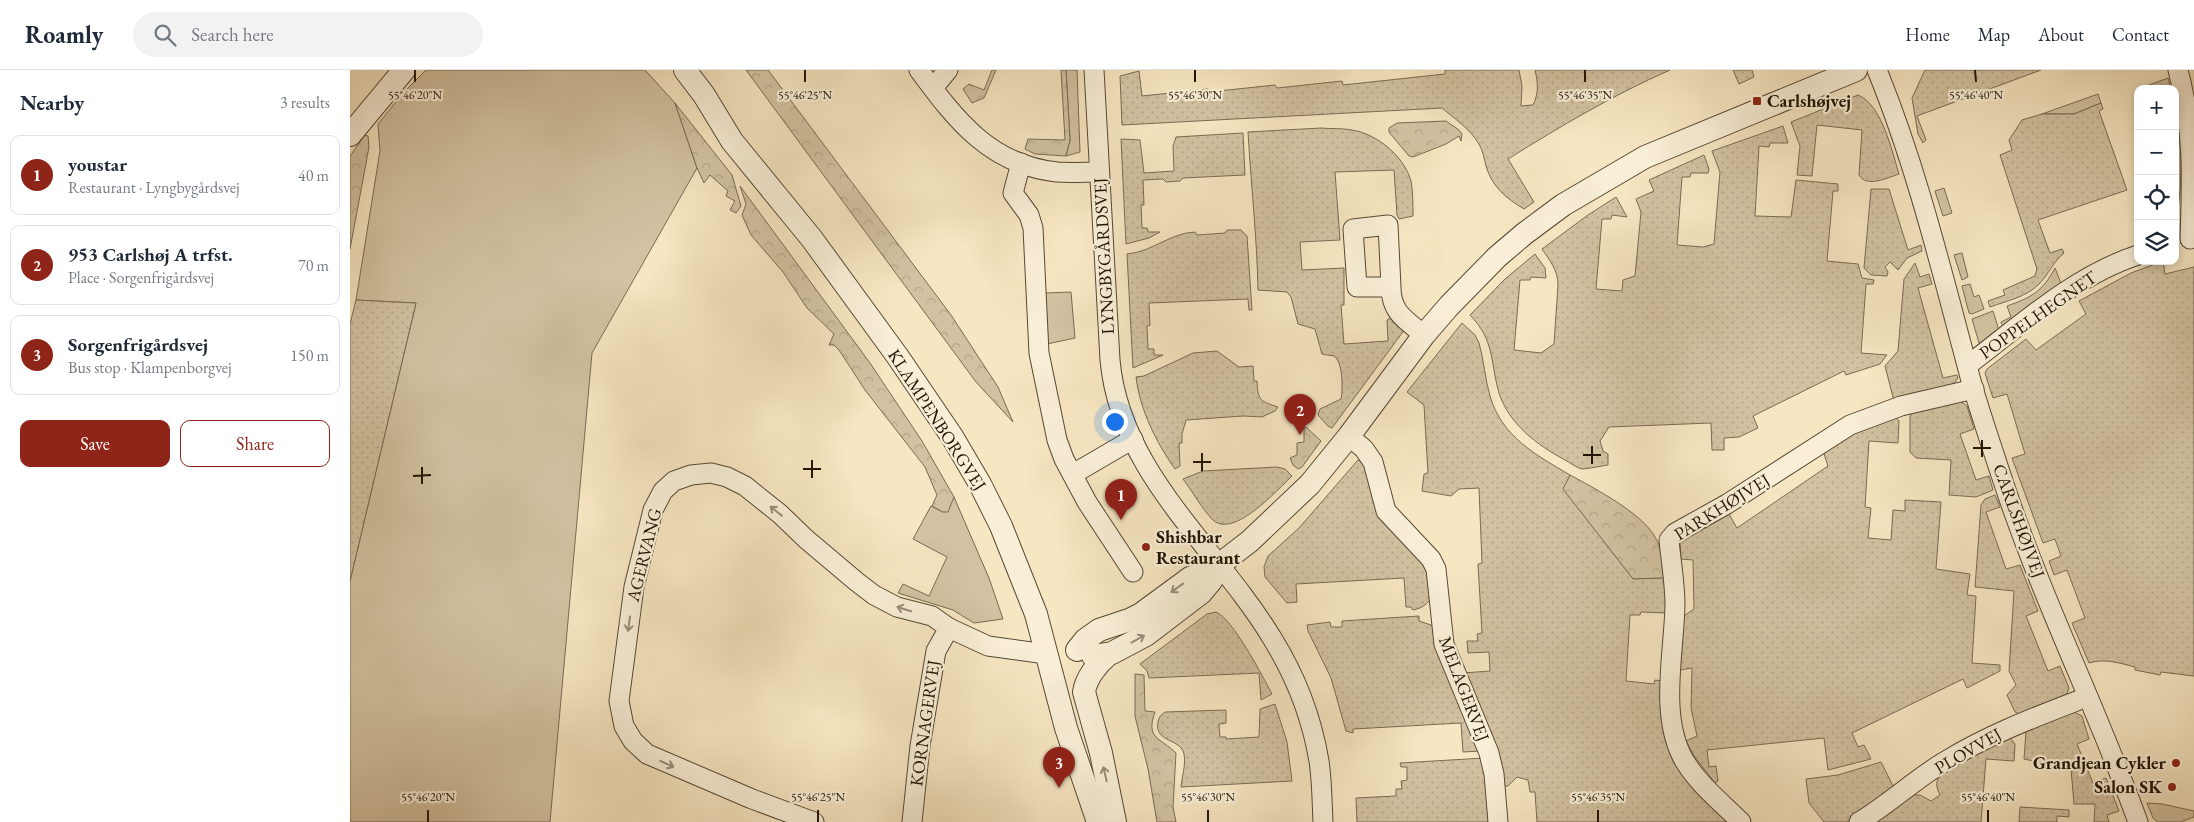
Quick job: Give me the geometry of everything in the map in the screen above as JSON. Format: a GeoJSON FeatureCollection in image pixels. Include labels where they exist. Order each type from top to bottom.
{"type":"FeatureCollection","features":[{"type":"Feature","properties":{"kind":"street"},"geometry":{"type":"LineString","coordinates":[[350,136],[404,70]]}},
{"type":"Feature","properties":{"kind":"street","name":"KLAMPENBORGVEJ"},"geometry":{"type":"LineString","coordinates":[[669,70],[709,122],[732,141]]}},
{"type":"Feature","properties":{"kind":"street","name":"KLAMPENBORGVEJ"},"geometry":{"type":"LineString","coordinates":[[685,70],[704,95],[732,141],[812,239],[898,357],[958,446],[980,484],[1000,526],[1036,614],[1068,736],[1098,822]]}},
{"type":"Feature","properties":{"kind":"street"},"geometry":{"type":"LineString","coordinates":[[920,70],[972,134],[994,151],[1021,163],[1057,172],[1099,172]]}},
{"type":"Feature","properties":{"kind":"street"},"geometry":{"type":"LineString","coordinates":[[933,88],[948,70]]}},
{"type":"Feature","properties":{"kind":"street","name":"LYNGBYGÅRDSVEJ"},"geometry":{"type":"LineString","coordinates":[[1094,70],[1112,377],[1117,399],[1149,472],[1179,515],[1220,565],[1272,638],[1304,705],[1319,764],[1323,822]]}},
{"type":"Feature","properties":{"kind":"street"},"geometry":{"type":"LineString","coordinates":[[1116,822],[1084,692],[1086,684],[1100,662],[1108,654],[1146,635],[1189,603],[1211,581],[1220,565],[1250,541],[1310,484],[1350,436],[1424,335],[1455,300],[1524,234],[1563,205],[1645,157],[1856,70]]}},
{"type":"Feature","properties":{"kind":"street","name":"CARLSHØJVEJ"},"geometry":{"type":"LineString","coordinates":[[1877,70],[1912,165],[1974,389],[2016,516],[2138,822]]}},
{"type":"Feature","properties":{"kind":"street"},"geometry":{"type":"LineString","coordinates":[[2178,70],[2191,123],[2193,154],[2186,240]]}},
{"type":"Feature","properties":{"kind":"street"},"geometry":{"type":"LineString","coordinates":[[1021,163],[1013,193],[1028,215],[1033,228],[1039,353],[1057,440],[1087,502],[1132,572]]}},
{"type":"Feature","properties":{"kind":"street","name":"POPPELHEGNET"},"geometry":{"type":"LineString","coordinates":[[1968,365],[2066,291],[2106,268],[2134,257]]}},
{"type":"Feature","properties":{"kind":"street"},"geometry":{"type":"LineString","coordinates":[[1391,287],[1391,296],[1396,310],[1424,335]]}},
{"type":"Feature","properties":{"kind":"street","name":"PARKHØJVEJ"},"geometry":{"type":"LineString","coordinates":[[1741,822],[1694,775],[1683,758],[1674,734],[1670,711],[1675,604],[1669,540],[1675,533],[1726,504],[1850,424],[1901,406],[1974,389]]}},
{"type":"Feature","properties":{"kind":"street","name":"MELAGERVEJ"},"geometry":{"type":"LineString","coordinates":[[1350,436],[1373,462],[1386,511],[1430,558],[1436,568],[1444,644],[1489,753],[1494,774],[1498,822]]}},
{"type":"Feature","properties":{"kind":"street"},"geometry":{"type":"LineString","coordinates":[[1073,474],[1133,439]]}},
{"type":"Feature","properties":{"kind":"street","name":"AGERVANG"},"geometry":{"type":"LineString","coordinates":[[814,822],[752,799],[647,754],[633,741],[624,726],[619,701],[634,588],[653,510],[663,491],[674,481],[692,474],[711,473],[727,477],[744,486],[780,514],[834,564],[874,595],[897,607],[932,616],[949,628],[988,646],[1046,654],[1077,650],[1084,655],[1108,654]]}},
{"type":"Feature","properties":{"kind":"street"},"geometry":{"type":"LineString","coordinates":[[1077,650],[1085,640],[1099,630],[1129,620],[1203,570],[1220,565]]}},
{"type":"Feature","properties":{"kind":"street","name":"KORNAGERVEJ"},"geometry":{"type":"LineString","coordinates":[[912,822],[920,746],[936,651],[949,628]]}},
{"type":"Feature","properties":{"kind":"street","name":"PLOVVEJ"},"geometry":{"type":"LineString","coordinates":[[1859,822],[1942,763],[1980,741],[2087,696]]}},
{"type":"Feature","properties":{"kind":"green space"},"geometry":{"type":"Polygon","coordinates":[[[426,70],[645,70],[675,103],[697,168],[592,353],[550,822],[350,822],[350,581],[416,303],[356,300],[380,151],[378,124],[403,93],[426,70]]]}},
{"type":"Feature","properties":{"kind":"green space"},"geometry":{"type":"Polygon","coordinates":[[[746,70],[768,70],[951,315],[998,387],[1013,422],[976,382],[746,70]]]}},
{"type":"Feature","properties":{"kind":"green space"},"geometry":{"type":"Polygon","coordinates":[[[992,70],[996,70],[984,98],[972,103],[963,89],[969,84],[984,90],[992,70]]]}},
{"type":"Feature","properties":{"kind":"green space"},"geometry":{"type":"Polygon","coordinates":[[[1061,70],[1066,70],[1070,140],[1066,156],[1035,154],[1025,149],[1028,139],[1065,140],[1061,70]]]}},
{"type":"Feature","properties":{"kind":"green space"},"geometry":{"type":"Polygon","coordinates":[[[1066,70],[1077,70],[1080,152],[1066,156],[1070,140],[1066,70]]]}},
{"type":"Feature","properties":{"kind":"green space"},"geometry":{"type":"Polygon","coordinates":[[[1445,70],[1519,70],[1522,86],[1521,106],[1533,105],[1535,101],[1537,79],[1535,70],[1670,70],[1587,111],[1508,159],[1534,202],[1524,209],[1511,201],[1496,186],[1486,166],[1479,144],[1462,124],[1442,108],[1122,125],[1120,76],[1139,71],[1142,96],[1208,89],[1209,92],[1275,85],[1277,88],[1342,81],[1343,85],[1445,74],[1445,70]]]}},
{"type":"Feature","properties":{"kind":"green space"},"geometry":{"type":"Polygon","coordinates":[[[1733,70],[1752,70],[1754,77],[1739,84],[1733,70]]]}},
{"type":"Feature","properties":{"kind":"green space"},"geometry":{"type":"Polygon","coordinates":[[[1925,70],[2041,70],[1917,116],[1926,140],[1923,143],[1918,134],[1912,98],[1925,70]]]}},
{"type":"Feature","properties":{"kind":"green space"},"geometry":{"type":"Polygon","coordinates":[[[2168,78],[2170,85],[2149,85],[2168,78]]]}},
{"type":"Feature","properties":{"kind":"green space"},"geometry":{"type":"Polygon","coordinates":[[[2098,94],[2101,103],[2074,114],[2042,114],[2098,94]]]}},
{"type":"Feature","properties":{"kind":"green space"},"geometry":{"type":"Polygon","coordinates":[[[1858,95],[1874,108],[1880,118],[1899,174],[1878,181],[1863,179],[1859,175],[1862,130],[1817,125],[1812,176],[1797,175],[1800,146],[1791,122],[1858,95]]]}},
{"type":"Feature","properties":{"kind":"green space"},"geometry":{"type":"Polygon","coordinates":[[[675,103],[732,175],[741,206],[736,213],[730,210],[735,201],[726,196],[728,191],[710,175],[704,183],[675,103]]]}},
{"type":"Feature","properties":{"kind":"green space"},"geometry":{"type":"Polygon","coordinates":[[[2101,103],[2103,109],[2099,111],[2127,190],[2038,220],[2050,253],[2062,249],[2064,253],[2042,280],[2029,292],[1990,307],[1988,301],[2005,295],[2003,290],[2035,276],[2037,269],[2000,155],[2012,150],[2009,140],[2022,120],[2042,114],[2074,114],[2101,103]]]}},
{"type":"Feature","properties":{"kind":"green space"},"geometry":{"type":"Polygon","coordinates":[[[1446,121],[1462,134],[1461,141],[1459,136],[1446,144],[1413,157],[1409,156],[1389,132],[1389,128],[1397,123],[1446,121]]]}},
{"type":"Feature","properties":{"kind":"green space"},"geometry":{"type":"Polygon","coordinates":[[[1783,126],[1788,143],[1770,143],[1769,147],[1759,146],[1755,216],[1791,217],[1796,180],[1838,184],[1838,191],[1833,191],[1827,261],[1858,264],[1862,278],[1874,280],[1873,284],[1866,284],[1861,353],[1887,355],[1880,364],[1846,375],[1844,371],[1753,416],[1758,428],[1739,437],[1724,438],[1724,450],[1712,450],[1711,423],[1609,427],[1600,441],[1603,451],[1608,454],[1608,465],[1584,469],[1575,466],[1544,448],[1517,424],[1504,404],[1496,382],[1488,343],[1484,334],[1470,315],[1505,279],[1535,254],[1545,268],[1546,278],[1531,277],[1530,280],[1520,280],[1514,350],[1541,353],[1554,344],[1558,285],[1555,270],[1542,249],[1616,197],[1627,217],[1612,215],[1611,219],[1602,219],[1596,289],[1622,291],[1623,280],[1635,276],[1641,212],[1636,199],[1654,191],[1649,180],[1704,155],[1709,169],[1708,173],[1691,173],[1690,177],[1682,177],[1677,245],[1703,247],[1714,244],[1720,172],[1712,151],[1783,126]]]}},
{"type":"Feature","properties":{"kind":"green space"},"geometry":{"type":"Polygon","coordinates":[[[1321,128],[1348,129],[1361,132],[1380,141],[1402,163],[1411,181],[1413,199],[1413,216],[1399,219],[1397,215],[1394,170],[1335,172],[1340,240],[1300,242],[1302,270],[1344,268],[1344,305],[1341,305],[1344,344],[1388,341],[1387,320],[1393,317],[1405,329],[1332,428],[1318,415],[1320,409],[1341,399],[1342,376],[1337,359],[1334,356],[1322,354],[1315,329],[1298,324],[1291,297],[1287,292],[1258,290],[1248,132],[1321,128]]]}},
{"type":"Feature","properties":{"kind":"green space"},"geometry":{"type":"Polygon","coordinates":[[[2179,128],[2181,165],[2179,202],[2179,128]]]}},
{"type":"Feature","properties":{"kind":"green space"},"geometry":{"type":"Polygon","coordinates":[[[1243,133],[1245,175],[1183,178],[1180,181],[1166,182],[1163,179],[1143,180],[1144,205],[1141,205],[1142,228],[1147,228],[1148,232],[1160,232],[1149,238],[1126,244],[1121,139],[1140,140],[1144,173],[1174,171],[1173,146],[1176,137],[1243,133]]]}},
{"type":"Feature","properties":{"kind":"green space"},"geometry":{"type":"Polygon","coordinates":[[[365,135],[368,136],[369,147],[350,249],[350,156],[365,135]]]}},
{"type":"Feature","properties":{"kind":"green space"},"geometry":{"type":"Polygon","coordinates":[[[740,186],[870,363],[922,441],[954,497],[948,512],[943,512],[932,506],[937,495],[925,467],[865,390],[839,350],[834,345],[829,345],[834,334],[807,308],[783,272],[751,235],[742,215],[746,204],[740,186]]]}},
{"type":"Feature","properties":{"kind":"green space"},"geometry":{"type":"Polygon","coordinates":[[[1944,188],[1952,213],[1943,216],[1935,191],[1944,188]]]}},
{"type":"Feature","properties":{"kind":"green space"},"geometry":{"type":"Polygon","coordinates":[[[1871,189],[1889,189],[1908,250],[1921,245],[1922,251],[1907,258],[1898,270],[1890,262],[1885,267],[1888,272],[1887,276],[1871,275],[1864,268],[1871,189]]]}},
{"type":"Feature","properties":{"kind":"green space"},"geometry":{"type":"Polygon","coordinates":[[[1227,230],[1241,230],[1247,236],[1252,310],[1249,310],[1248,299],[1149,303],[1148,349],[1154,349],[1154,355],[1163,355],[1133,368],[1127,254],[1145,250],[1186,233],[1195,232],[1197,235],[1225,233],[1227,230]]]}},
{"type":"Feature","properties":{"kind":"green space"},"geometry":{"type":"Polygon","coordinates":[[[1962,253],[1968,277],[1962,280],[1954,255],[1962,253]]]}},
{"type":"Feature","properties":{"kind":"green space"},"geometry":{"type":"Polygon","coordinates":[[[1915,263],[1920,277],[1929,274],[1932,284],[1918,288],[1943,378],[1957,375],[1958,378],[1953,385],[1894,401],[1885,366],[1898,351],[1904,279],[1915,263]]]}},
{"type":"Feature","properties":{"kind":"green space"},"geometry":{"type":"Polygon","coordinates":[[[2152,265],[2164,265],[2165,274],[2194,267],[2194,676],[2161,672],[2160,675],[2135,670],[2135,667],[2112,662],[2089,663],[2072,623],[2085,618],[2067,570],[2054,575],[2049,561],[2061,556],[2055,539],[2043,543],[2012,458],[2025,454],[2007,394],[1993,398],[1985,373],[1987,369],[2026,339],[2036,350],[2086,314],[2079,301],[2131,273],[2152,265]]]}},
{"type":"Feature","properties":{"kind":"green space"},"geometry":{"type":"Polygon","coordinates":[[[2055,268],[2061,283],[2003,327],[2001,322],[2011,317],[2007,306],[2035,293],[2046,283],[2055,268]]]}},
{"type":"Feature","properties":{"kind":"green space"},"geometry":{"type":"Polygon","coordinates":[[[1970,284],[1974,297],[1979,295],[1984,309],[1972,314],[1969,313],[1962,286],[1970,284]]]}},
{"type":"Feature","properties":{"kind":"green space"},"geometry":{"type":"Polygon","coordinates":[[[1071,292],[1075,338],[1047,344],[1045,293],[1071,292]]]}},
{"type":"Feature","properties":{"kind":"green space"},"geometry":{"type":"Polygon","coordinates":[[[356,300],[416,303],[350,581],[350,324],[356,300]]]}},
{"type":"Feature","properties":{"kind":"green space"},"geometry":{"type":"Polygon","coordinates":[[[1993,311],[1999,330],[1984,342],[1979,343],[1972,319],[1993,311]]]}},
{"type":"Feature","properties":{"kind":"green space"},"geometry":{"type":"Polygon","coordinates":[[[1462,323],[1475,335],[1479,343],[1490,396],[1495,410],[1503,423],[1512,434],[1533,452],[1570,475],[1563,489],[1633,579],[1665,578],[1666,613],[1641,612],[1640,615],[1630,615],[1626,681],[1654,684],[1655,680],[1662,681],[1661,715],[1668,744],[1730,822],[1537,822],[1535,792],[1530,792],[1528,780],[1517,777],[1508,786],[1502,786],[1463,673],[1490,671],[1489,652],[1468,653],[1467,641],[1478,641],[1477,634],[1482,633],[1478,564],[1482,563],[1479,488],[1459,489],[1451,496],[1422,491],[1424,474],[1428,473],[1424,405],[1407,392],[1462,323]]]}},
{"type":"Feature","properties":{"kind":"green space"},"geometry":{"type":"Polygon","coordinates":[[[1217,351],[1239,367],[1253,366],[1254,381],[1257,381],[1259,396],[1267,403],[1278,407],[1275,411],[1262,417],[1243,416],[1186,420],[1182,434],[1182,443],[1179,443],[1180,466],[1175,469],[1161,448],[1150,425],[1141,402],[1136,377],[1144,376],[1193,353],[1217,351]]]}},
{"type":"Feature","properties":{"kind":"green space"},"geometry":{"type":"Polygon","coordinates":[[[1960,401],[1967,406],[1974,429],[1960,434],[1976,480],[1989,476],[1993,490],[1976,497],[1949,495],[1951,460],[1916,458],[1910,452],[1910,417],[1912,412],[1960,401]]]}},
{"type":"Feature","properties":{"kind":"green space"},"geometry":{"type":"Polygon","coordinates":[[[1895,416],[1899,421],[1898,443],[1869,441],[1865,507],[1871,508],[1868,538],[1891,540],[1893,510],[1905,511],[1905,500],[1941,502],[1936,569],[1970,574],[1967,595],[1976,596],[1972,663],[2000,665],[2000,671],[1967,688],[1963,679],[1852,733],[1858,747],[1864,745],[1871,759],[1828,770],[1824,738],[1707,750],[1709,767],[1716,766],[1718,781],[1715,783],[1694,756],[1686,741],[1697,736],[1691,708],[1692,668],[1680,670],[1684,616],[1694,609],[1693,560],[1681,559],[1680,543],[1729,514],[1737,528],[1828,466],[1824,454],[1827,447],[1834,441],[1895,416]]]}},
{"type":"Feature","properties":{"kind":"green space"},"geometry":{"type":"Polygon","coordinates":[[[1306,427],[1321,441],[1302,467],[1298,469],[1293,465],[1290,458],[1297,455],[1297,443],[1304,442],[1304,428],[1306,427]]]}},
{"type":"Feature","properties":{"kind":"green space"},"geometry":{"type":"Polygon","coordinates":[[[1358,460],[1367,466],[1427,564],[1432,597],[1419,608],[1413,610],[1411,607],[1406,607],[1404,578],[1296,584],[1297,602],[1287,603],[1265,577],[1264,567],[1268,556],[1299,528],[1358,460]]]}},
{"type":"Feature","properties":{"kind":"green space"},"geometry":{"type":"Polygon","coordinates":[[[1277,467],[1285,469],[1292,476],[1255,510],[1244,518],[1232,523],[1222,524],[1213,520],[1183,479],[1203,471],[1277,467]]]}},
{"type":"Feature","properties":{"kind":"green space"},"geometry":{"type":"Polygon","coordinates":[[[1570,475],[1629,510],[1649,528],[1660,547],[1665,578],[1633,579],[1562,489],[1570,475]]]}},
{"type":"Feature","properties":{"kind":"green space"},"geometry":{"type":"Polygon","coordinates":[[[1995,495],[2000,507],[1986,512],[2006,569],[2020,565],[2038,611],[2026,616],[2048,671],[2060,666],[2069,688],[2066,696],[2021,715],[2015,712],[2007,695],[2016,685],[2009,671],[2014,591],[1975,587],[1981,505],[1985,499],[1995,495]]]}},
{"type":"Feature","properties":{"kind":"green space"},"geometry":{"type":"Polygon","coordinates":[[[954,497],[989,578],[1003,619],[974,623],[953,610],[898,593],[903,584],[929,596],[947,557],[913,539],[931,506],[943,512],[954,497]]]}},
{"type":"Feature","properties":{"kind":"green space"},"geometry":{"type":"Polygon","coordinates":[[[1216,612],[1231,625],[1255,662],[1272,694],[1261,700],[1259,673],[1149,678],[1147,671],[1140,664],[1207,614],[1216,612]]]}},
{"type":"Feature","properties":{"kind":"green space"},"geometry":{"type":"Polygon","coordinates":[[[1419,616],[1419,621],[1431,625],[1433,628],[1481,751],[1463,752],[1461,723],[1353,729],[1353,733],[1346,731],[1331,678],[1308,631],[1307,625],[1330,622],[1331,627],[1342,627],[1342,621],[1419,616]]]}},
{"type":"Feature","properties":{"kind":"green space"},"geometry":{"type":"Polygon","coordinates":[[[1135,674],[1144,675],[1145,711],[1155,712],[1152,721],[1153,733],[1176,753],[1173,807],[1176,822],[1157,822],[1148,769],[1135,716],[1135,674]]]}},
{"type":"Feature","properties":{"kind":"green space"},"geometry":{"type":"Polygon","coordinates":[[[1275,704],[1287,742],[1292,781],[1181,787],[1184,754],[1178,745],[1160,734],[1158,722],[1162,714],[1165,712],[1226,710],[1226,723],[1219,724],[1220,737],[1226,737],[1226,739],[1259,737],[1260,709],[1275,704]]]}},
{"type":"Feature","properties":{"kind":"green space"},"geometry":{"type":"Polygon","coordinates":[[[2074,712],[2082,716],[2089,739],[2077,744],[2093,783],[2106,778],[2119,811],[2107,815],[2109,822],[2094,822],[2095,804],[2074,804],[2071,769],[2024,759],[2026,731],[2074,712]]]}},
{"type":"Feature","properties":{"kind":"green space"},"geometry":{"type":"Polygon","coordinates":[[[2010,738],[2015,744],[2014,761],[1986,759],[1981,822],[1873,822],[1914,795],[1920,795],[1931,801],[1940,795],[1937,782],[1939,777],[1951,765],[1982,749],[2010,738]]]}},
{"type":"Feature","properties":{"kind":"green space"},"geometry":{"type":"Polygon","coordinates":[[[1484,758],[1491,822],[1357,822],[1356,798],[1396,796],[1396,789],[1402,789],[1401,781],[1407,780],[1407,767],[1401,767],[1400,763],[1484,758]]]}},
{"type":"Feature","properties":{"kind":"green space"},"geometry":{"type":"Polygon","coordinates":[[[1881,762],[1895,790],[1847,822],[1824,822],[1809,803],[1806,779],[1838,775],[1881,762]]]}},
{"type":"Feature","properties":{"kind":"green space"},"geometry":{"type":"Polygon","coordinates":[[[2147,803],[2162,804],[2194,811],[2194,817],[2180,822],[2158,822],[2153,818],[2147,803]]]}},
{"type":"Feature","properties":{"kind":"green space"},"geometry":{"type":"Polygon","coordinates":[[[2020,807],[2069,810],[2069,817],[2057,816],[2057,822],[2019,822],[2020,807]]]}},
{"type":"Feature","properties":{"kind":"place","name":"Carlshøjvej"},"geometry":{"type":"Point","coordinates":[1757,101]}},
{"type":"Feature","properties":{"kind":"place","name":"953 Carlshøj A trfst."},"geometry":{"type":"Point","coordinates":[1300,435]}},
{"type":"Feature","properties":{"kind":"place","name":"youstar"},"geometry":{"type":"Point","coordinates":[1121,520]}},
{"type":"Feature","properties":{"kind":"place","name":"Shishbar Restaurant"},"geometry":{"type":"Point","coordinates":[1146,547]}},
{"type":"Feature","properties":{"kind":"place","name":"Grandjean Cykler"},"geometry":{"type":"Point","coordinates":[2176,763]}},
{"type":"Feature","properties":{"kind":"place","name":"Salon SK"},"geometry":{"type":"Point","coordinates":[2172,787]}},
{"type":"Feature","properties":{"kind":"place","name":"Sorgenfrigårdsvej"},"geometry":{"type":"Point","coordinates":[1059,788]}}]}
